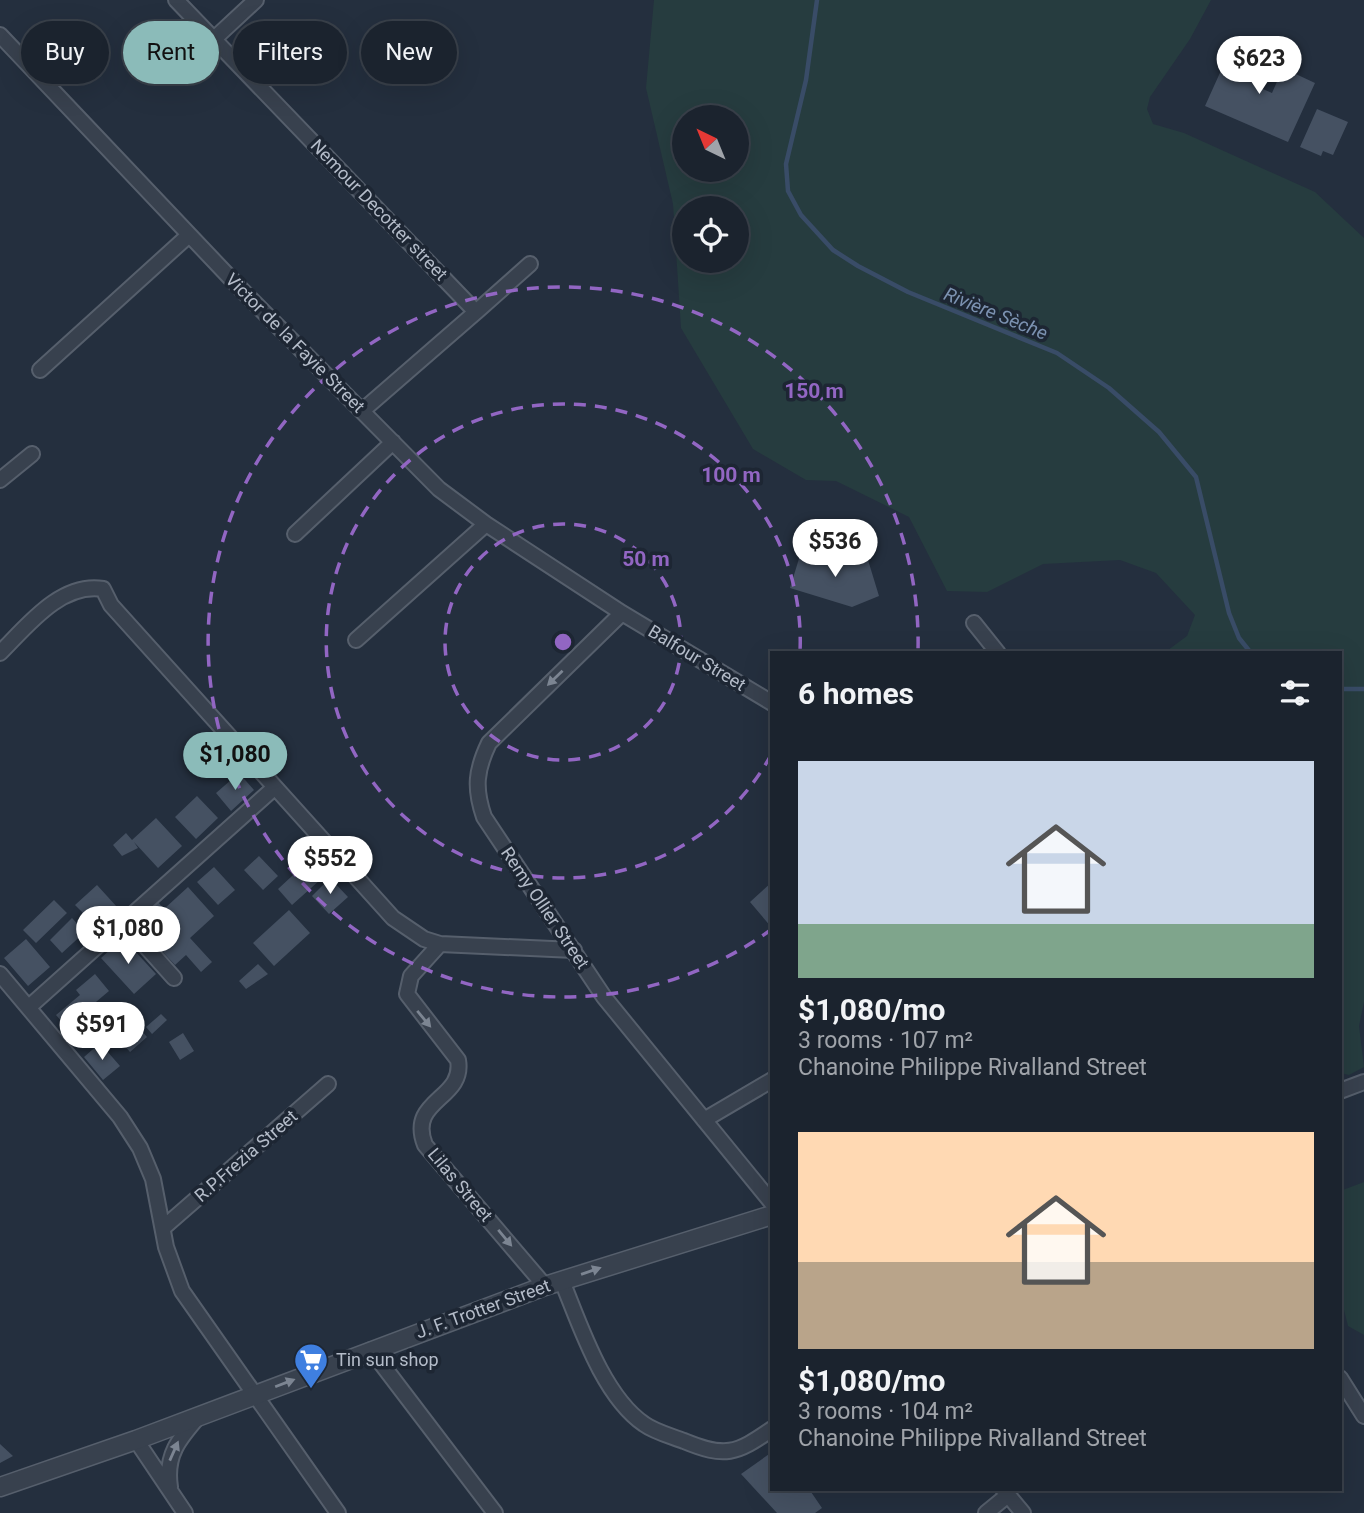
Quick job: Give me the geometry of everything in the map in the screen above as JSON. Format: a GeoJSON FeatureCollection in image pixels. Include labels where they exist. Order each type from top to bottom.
{"type":"FeatureCollection","features":[{"type":"Feature","properties":{"kind":"street","name":"Nemour Decotter street"},"geometry":{"type":"LineString","coordinates":[[176,0],[196,21]]}},
{"type":"Feature","properties":{"kind":"street"},"geometry":{"type":"LineString","coordinates":[[219,34],[256,0]]}},
{"type":"Feature","properties":{"kind":"street","name":"Victor de la Fayie Street"},"geometry":{"type":"LineString","coordinates":[[0,35],[189,235],[439,489],[486,524],[622,614]]}},
{"type":"Feature","properties":{"kind":"street","name":"Nemour Decotter street"},"geometry":{"type":"LineString","coordinates":[[219,44],[476,312]]}},
{"type":"Feature","properties":{"kind":"street"},"geometry":{"type":"LineString","coordinates":[[40,370],[189,235]]}},
{"type":"Feature","properties":{"kind":"street"},"geometry":{"type":"LineString","coordinates":[[362,411],[530,264]]}},
{"type":"Feature","properties":{"kind":"street"},"geometry":{"type":"LineString","coordinates":[[295,534],[393,442]]}},
{"type":"Feature","properties":{"kind":"street"},"geometry":{"type":"LineString","coordinates":[[0,480],[32,454]]}},
{"type":"Feature","properties":{"kind":"street"},"geometry":{"type":"LineString","coordinates":[[356,640],[486,524]]}},
{"type":"Feature","properties":{"kind":"street"},"geometry":{"type":"LineString","coordinates":[[0,653],[51,605],[72,592],[90,587],[103,589],[111,605],[393,918],[424,939],[440,944],[574,950]]}},
{"type":"Feature","properties":{"kind":"street","name":"Balfour Street"},"geometry":{"type":"LineString","coordinates":[[622,614],[770,702]]}},
{"type":"Feature","properties":{"kind":"street","name":"Remy Ollier Street"},"geometry":{"type":"LineString","coordinates":[[622,614],[489,743],[477,767],[476,793],[484,817],[604,997],[770,1201]]}},
{"type":"Feature","properties":{"kind":"street"},"geometry":{"type":"LineString","coordinates":[[974,623],[996,651]]}},
{"type":"Feature","properties":{"kind":"street"},"geometry":{"type":"LineString","coordinates":[[29,1007],[274,788]]}},
{"type":"Feature","properties":{"kind":"street"},"geometry":{"type":"LineString","coordinates":[[124,922],[174,978]]}},
{"type":"Feature","properties":{"kind":"street","name":"Lilas Street"},"geometry":{"type":"LineString","coordinates":[[440,944],[411,976],[407,994],[458,1060],[460,1070],[452,1087],[425,1112],[421,1134],[425,1144],[554,1283]]}},
{"type":"Feature","properties":{"kind":"street"},"geometry":{"type":"LineString","coordinates":[[0,974],[120,1117],[140,1148],[153,1179],[172,1269],[182,1291],[338,1513]]}},
{"type":"Feature","properties":{"kind":"street"},"geometry":{"type":"LineString","coordinates":[[704,1120],[770,1081]]}},
{"type":"Feature","properties":{"kind":"street"},"geometry":{"type":"LineString","coordinates":[[1342,1090],[1364,1083]]}},
{"type":"Feature","properties":{"kind":"street","name":"R.P.Frezia Street"},"geometry":{"type":"LineString","coordinates":[[163,1228],[328,1084]]}},
{"type":"Feature","properties":{"kind":"street","name":"J. F. Trotter Street"},"geometry":{"type":"LineString","coordinates":[[0,1487],[136,1440],[554,1283],[770,1216]]}},
{"type":"Feature","properties":{"kind":"street"},"geometry":{"type":"LineString","coordinates":[[554,1283],[617,1396],[644,1424],[708,1451],[727,1454],[751,1444],[770,1430]]}},
{"type":"Feature","properties":{"kind":"street"},"geometry":{"type":"LineString","coordinates":[[371,1350],[495,1513]]}},
{"type":"Feature","properties":{"kind":"street"},"geometry":{"type":"LineString","coordinates":[[1342,1381],[1364,1416]]}},
{"type":"Feature","properties":{"kind":"street"},"geometry":{"type":"LineString","coordinates":[[171,1492],[168,1470],[172,1450],[199,1416]]}},
{"type":"Feature","properties":{"kind":"street"},"geometry":{"type":"LineString","coordinates":[[136,1440],[186,1513]]}},
{"type":"Feature","properties":{"kind":"street"},"geometry":{"type":"LineString","coordinates":[[986,1513],[1006,1492],[1023,1513]]}},
{"type":"Feature","properties":{"kind":"green space"},"geometry":{"type":"Polygon","coordinates":[[[654,0],[1211,0],[1190,39],[1150,97],[1147,109],[1153,124],[1184,133],[1315,192],[1364,238],[1364,1002],[1359,1026],[1364,1067],[1349,1075],[1342,1073],[1342,651],[1167,651],[1187,636],[1195,615],[1156,573],[1120,560],[1043,564],[987,592],[947,591],[909,517],[836,481],[806,480],[753,449],[681,328],[677,273],[749,273],[749,196],[672,196],[672,200],[646,88],[654,0]]]}},
{"type":"Feature","properties":{"kind":"green space"},"geometry":{"type":"Polygon","coordinates":[[[1364,1182],[1364,1335],[1348,1326],[1342,1302],[1342,1190],[1364,1182]]]}},
{"type":"Feature","properties":{"kind":"building"},"geometry":{"type":"Polygon","coordinates":[[[1232,46],[1267,62],[1256,86],[1272,93],[1283,68],[1315,83],[1288,142],[1205,106],[1232,46]]]}},
{"type":"Feature","properties":{"kind":"building"},"geometry":{"type":"Polygon","coordinates":[[[1317,109],[1348,122],[1333,155],[1323,151],[1321,156],[1300,147],[1317,109]]]}},
{"type":"Feature","properties":{"kind":"building"},"geometry":{"type":"Polygon","coordinates":[[[801,552],[868,560],[879,596],[852,607],[790,588],[801,552]]]}},
{"type":"Feature","properties":{"kind":"building"},"geometry":{"type":"Polygon","coordinates":[[[239,773],[254,790],[231,811],[216,793],[239,773]]]}},
{"type":"Feature","properties":{"kind":"building"},"geometry":{"type":"Polygon","coordinates":[[[197,796],[218,818],[196,839],[175,817],[197,796]]]}},
{"type":"Feature","properties":{"kind":"building"},"geometry":{"type":"Polygon","coordinates":[[[156,818],[182,846],[158,868],[134,842],[138,848],[122,856],[113,845],[126,833],[132,840],[156,818]]]}},
{"type":"Feature","properties":{"kind":"building"},"geometry":{"type":"Polygon","coordinates":[[[259,856],[278,876],[263,890],[244,870],[259,856]]]}},
{"type":"Feature","properties":{"kind":"building"},"geometry":{"type":"Polygon","coordinates":[[[305,864],[320,880],[292,905],[278,889],[305,864]]]}},
{"type":"Feature","properties":{"kind":"building"},"geometry":{"type":"Polygon","coordinates":[[[214,867],[235,890],[218,905],[197,882],[214,867]]]}},
{"type":"Feature","properties":{"kind":"building"},"geometry":{"type":"Polygon","coordinates":[[[330,878],[348,897],[329,914],[312,896],[330,878]]]}},
{"type":"Feature","properties":{"kind":"building"},"geometry":{"type":"Polygon","coordinates":[[[770,884],[770,926],[750,902],[770,884]]]}},
{"type":"Feature","properties":{"kind":"building"},"geometry":{"type":"Polygon","coordinates":[[[97,885],[117,907],[96,926],[75,905],[97,885]]]}},
{"type":"Feature","properties":{"kind":"building"},"geometry":{"type":"Polygon","coordinates":[[[188,887],[214,916],[190,938],[212,962],[201,972],[186,955],[175,965],[135,922],[158,902],[164,909],[188,887]]]}},
{"type":"Feature","properties":{"kind":"building"},"geometry":{"type":"Polygon","coordinates":[[[54,900],[67,913],[36,943],[23,930],[54,900]]]}},
{"type":"Feature","properties":{"kind":"building"},"geometry":{"type":"Polygon","coordinates":[[[289,910],[310,933],[274,966],[253,943],[289,910]]]}},
{"type":"Feature","properties":{"kind":"building"},"geometry":{"type":"Polygon","coordinates":[[[72,918],[85,932],[62,953],[50,940],[72,918]]]}},
{"type":"Feature","properties":{"kind":"building"},"geometry":{"type":"Polygon","coordinates":[[[123,938],[156,974],[134,994],[101,958],[123,938]]]}},
{"type":"Feature","properties":{"kind":"building"},"geometry":{"type":"Polygon","coordinates":[[[26,939],[50,967],[28,986],[4,958],[26,939]]]}},
{"type":"Feature","properties":{"kind":"building"},"geometry":{"type":"Polygon","coordinates":[[[258,964],[268,974],[246,989],[239,981],[258,964]]]}},
{"type":"Feature","properties":{"kind":"building"},"geometry":{"type":"Polygon","coordinates":[[[95,974],[109,991],[90,1007],[100,1018],[76,1038],[56,1015],[80,995],[76,990],[95,974]]]}},
{"type":"Feature","properties":{"kind":"building"},"geometry":{"type":"Polygon","coordinates":[[[123,1009],[147,1037],[130,1052],[106,1024],[123,1009]]]}},
{"type":"Feature","properties":{"kind":"building"},"geometry":{"type":"Polygon","coordinates":[[[161,1014],[167,1020],[152,1034],[146,1027],[161,1014]]]}},
{"type":"Feature","properties":{"kind":"building"},"geometry":{"type":"Polygon","coordinates":[[[183,1033],[194,1051],[180,1060],[169,1042],[183,1033]]]}},
{"type":"Feature","properties":{"kind":"building"},"geometry":{"type":"Polygon","coordinates":[[[100,1043],[120,1066],[103,1080],[84,1057],[100,1043]]]}},
{"type":"Feature","properties":{"kind":"building"},"geometry":{"type":"Polygon","coordinates":[[[0,1444],[13,1456],[0,1463],[0,1444]]]}},
{"type":"Feature","properties":{"kind":"building"},"geometry":{"type":"Polygon","coordinates":[[[770,1453],[770,1491],[810,1491],[822,1508],[815,1513],[777,1513],[741,1474],[770,1453]]]}},
{"type":"Feature","properties":{"kind":"waterway","name":"Rivière Sèche"},"geometry":{"type":"LineString","coordinates":[[817,0],[806,80],[786,164],[788,191],[801,215],[833,250],[858,266],[908,292],[1057,353],[1109,388],[1159,432],[1196,477],[1229,613],[1239,638],[1249,651]]}},
{"type":"Feature","properties":{"kind":"waterway","name":"Rivière Sèche"},"geometry":{"type":"LineString","coordinates":[[1342,689],[1364,689]]}},
{"type":"Feature","properties":{"kind":"place","name":"Tin sun shop"},"geometry":{"type":"Point","coordinates":[311,1390]}}]}
